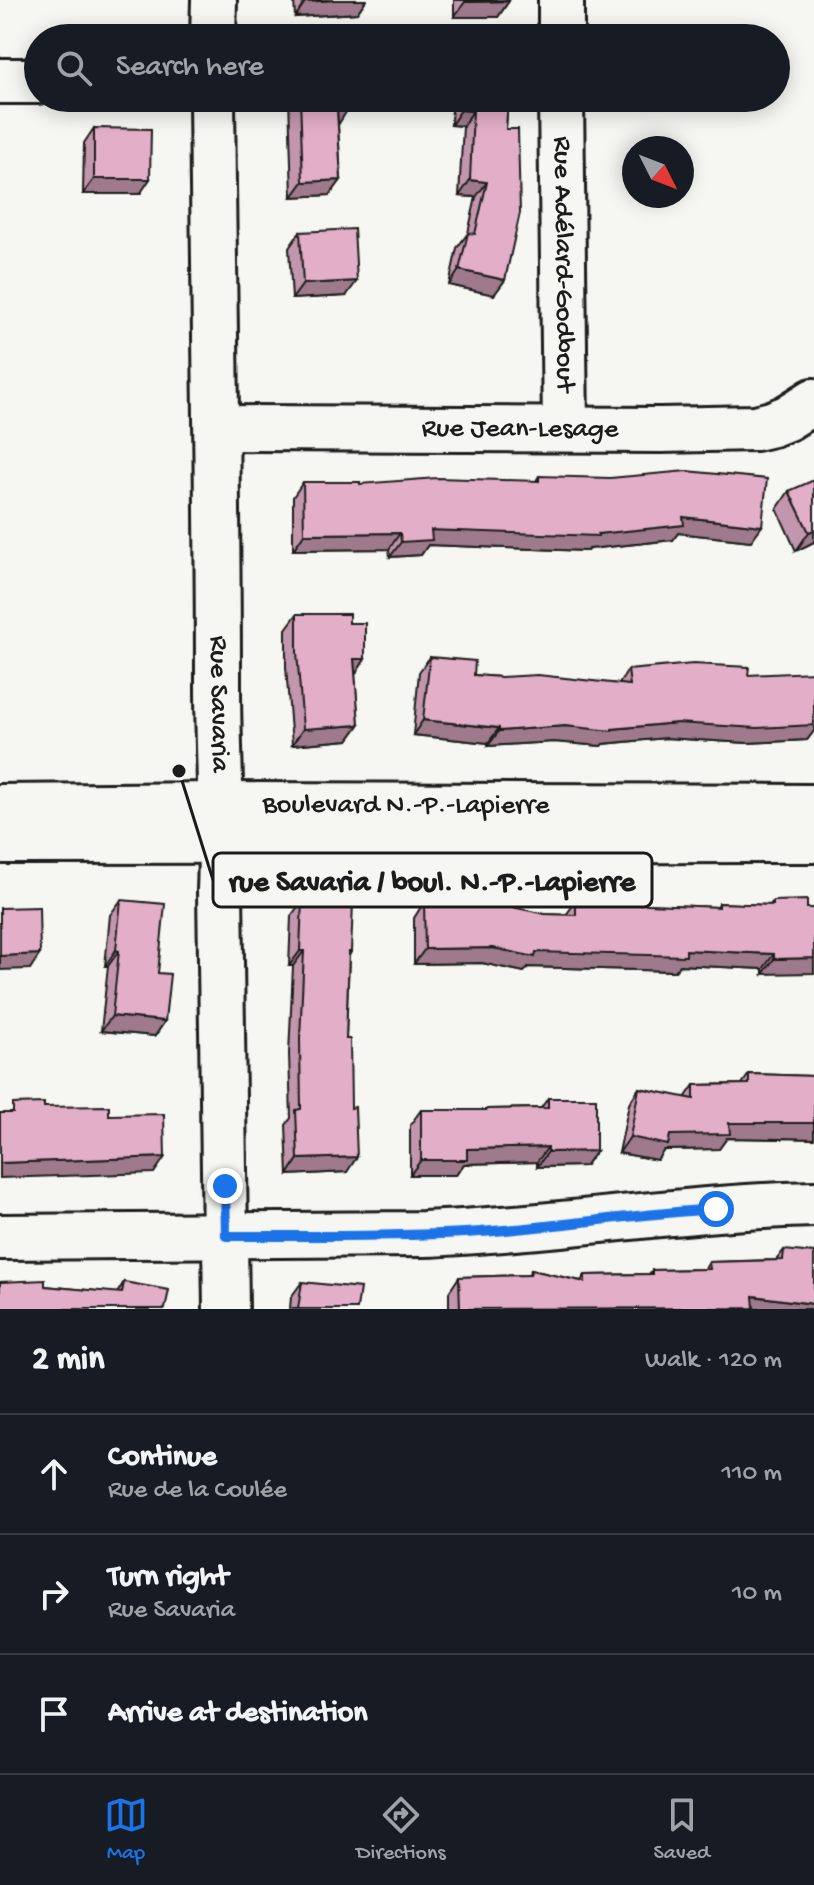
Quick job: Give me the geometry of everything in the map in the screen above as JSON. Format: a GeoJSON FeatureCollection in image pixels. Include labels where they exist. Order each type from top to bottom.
{"type":"FeatureCollection","features":[{"type":"Feature","properties":{"kind":"street"},"geometry":{"type":"LineString","coordinates":[[213,24],[214,0]]}},
{"type":"Feature","properties":{"kind":"street"},"geometry":{"type":"LineString","coordinates":[[561,0],[561,24]]}},
{"type":"Feature","properties":{"kind":"street"},"geometry":{"type":"LineString","coordinates":[[0,81],[24,81]]}},
{"type":"Feature","properties":{"kind":"street","name":"Rue Savaria"},"geometry":{"type":"LineString","coordinates":[[212,112],[226,1309]]}},
{"type":"Feature","properties":{"kind":"street","name":"Rue Adélard-Godbout"},"geometry":{"type":"LineString","coordinates":[[561,112],[565,429]]}},
{"type":"Feature","properties":{"kind":"street","name":"Rue Jean-Lesage"},"geometry":{"type":"LineString","coordinates":[[218,428],[755,428],[787,418],[814,401]]}},
{"type":"Feature","properties":{"kind":"street","name":"Boulevard N.-P.-Lapierre"},"geometry":{"type":"LineString","coordinates":[[0,807],[221,822],[814,840]]}},
{"type":"Feature","properties":{"kind":"street","name":"Boulevard N.-P.-Lapierre"},"geometry":{"type":"LineString","coordinates":[[0,841],[221,822],[814,807]]}},
{"type":"Feature","properties":{"kind":"street"},"geometry":{"type":"LineString","coordinates":[[0,1237],[468,1232],[671,1212],[814,1204]]}},
{"type":"Feature","properties":{"kind":"building"},"geometry":{"type":"Polygon","coordinates":[[[509,0],[509,1],[465,2],[509,0]]]}},
{"type":"Feature","properties":{"kind":"building"},"geometry":{"type":"Polygon","coordinates":[[[300,112],[337,112],[341,180],[303,182],[300,112]]]}},
{"type":"Feature","properties":{"kind":"building"},"geometry":{"type":"Polygon","coordinates":[[[473,112],[507,112],[506,129],[518,129],[520,213],[505,280],[459,270],[468,233],[475,234],[487,182],[470,180],[473,112]]]}},
{"type":"Feature","properties":{"kind":"building"},"geometry":{"type":"Polygon","coordinates":[[[94,128],[151,129],[150,179],[94,179],[94,128]]]}},
{"type":"Feature","properties":{"kind":"building"},"geometry":{"type":"Polygon","coordinates":[[[354,229],[357,281],[303,284],[300,232],[354,229]]]}},
{"type":"Feature","properties":{"kind":"building"},"geometry":{"type":"Polygon","coordinates":[[[687,471],[767,479],[762,526],[683,517],[684,525],[598,536],[431,530],[432,540],[401,542],[400,533],[304,534],[303,482],[360,484],[437,478],[539,481],[539,476],[610,478],[687,471]]]}},
{"type":"Feature","properties":{"kind":"building"},"geometry":{"type":"Polygon","coordinates":[[[814,480],[814,530],[809,532],[789,491],[814,480]]]}},
{"type":"Feature","properties":{"kind":"building"},"geometry":{"type":"Polygon","coordinates":[[[297,614],[349,614],[349,623],[365,623],[365,659],[354,659],[359,725],[303,729],[297,614]]]}},
{"type":"Feature","properties":{"kind":"building"},"geometry":{"type":"Polygon","coordinates":[[[430,657],[475,661],[474,675],[538,675],[630,685],[628,670],[693,664],[749,667],[748,675],[814,672],[814,725],[757,728],[677,723],[612,731],[565,726],[499,731],[499,728],[423,720],[430,657]]]}},
{"type":"Feature","properties":{"kind":"building"},"geometry":{"type":"Polygon","coordinates":[[[121,900],[165,904],[158,973],[170,974],[165,1021],[112,1016],[121,900]]]}},
{"type":"Feature","properties":{"kind":"building"},"geometry":{"type":"Polygon","coordinates":[[[807,900],[807,908],[814,908],[814,958],[774,959],[774,954],[686,950],[686,956],[536,952],[535,957],[493,948],[425,949],[424,902],[488,902],[545,914],[576,915],[576,901],[719,907],[719,903],[773,905],[773,901],[807,900]]]}},
{"type":"Feature","properties":{"kind":"building"},"geometry":{"type":"Polygon","coordinates":[[[302,901],[353,903],[346,1039],[350,1039],[351,1108],[355,1107],[357,1157],[298,1159],[296,1110],[301,1109],[304,951],[300,951],[302,901]]]}},
{"type":"Feature","properties":{"kind":"building"},"geometry":{"type":"Polygon","coordinates":[[[39,907],[40,954],[0,956],[0,908],[39,907]]]}},
{"type":"Feature","properties":{"kind":"building"},"geometry":{"type":"Polygon","coordinates":[[[749,1074],[814,1076],[814,1123],[729,1123],[730,1134],[670,1135],[668,1145],[630,1137],[639,1088],[694,1099],[694,1085],[749,1084],[749,1074]]]}},
{"type":"Feature","properties":{"kind":"building"},"geometry":{"type":"Polygon","coordinates":[[[548,1098],[596,1098],[596,1151],[548,1152],[548,1147],[467,1149],[467,1160],[421,1160],[421,1110],[548,1108],[548,1098]]]}},
{"type":"Feature","properties":{"kind":"building"},"geometry":{"type":"Polygon","coordinates":[[[44,1103],[44,1107],[109,1106],[109,1115],[164,1114],[165,1157],[0,1163],[0,1113],[13,1113],[13,1104],[44,1103]]]}},
{"type":"Feature","properties":{"kind":"building"},"geometry":{"type":"Polygon","coordinates":[[[784,1250],[814,1253],[814,1304],[753,1296],[754,1308],[460,1309],[459,1277],[530,1275],[531,1270],[585,1282],[585,1275],[652,1274],[652,1270],[710,1269],[709,1262],[783,1260],[784,1250]]]}},
{"type":"Feature","properties":{"kind":"building"},"geometry":{"type":"Polygon","coordinates":[[[45,1280],[45,1286],[122,1293],[124,1282],[169,1290],[165,1309],[0,1309],[0,1282],[45,1280]]]}},
{"type":"Feature","properties":{"kind":"building"},"geometry":{"type":"Polygon","coordinates":[[[302,1282],[360,1288],[357,1309],[298,1309],[302,1282]]]}},
{"type":"Feature","properties":{"kind":"place","name":"rue Savaria / boul. N.-P.-Lapierre"},"geometry":{"type":"Point","coordinates":[179,771]}},
{"type":"Feature","properties":{"kind":"route"},"geometry":{"type":"LineString","coordinates":[[225,1186],[226,1236],[468,1232],[716,1209]]}}]}
